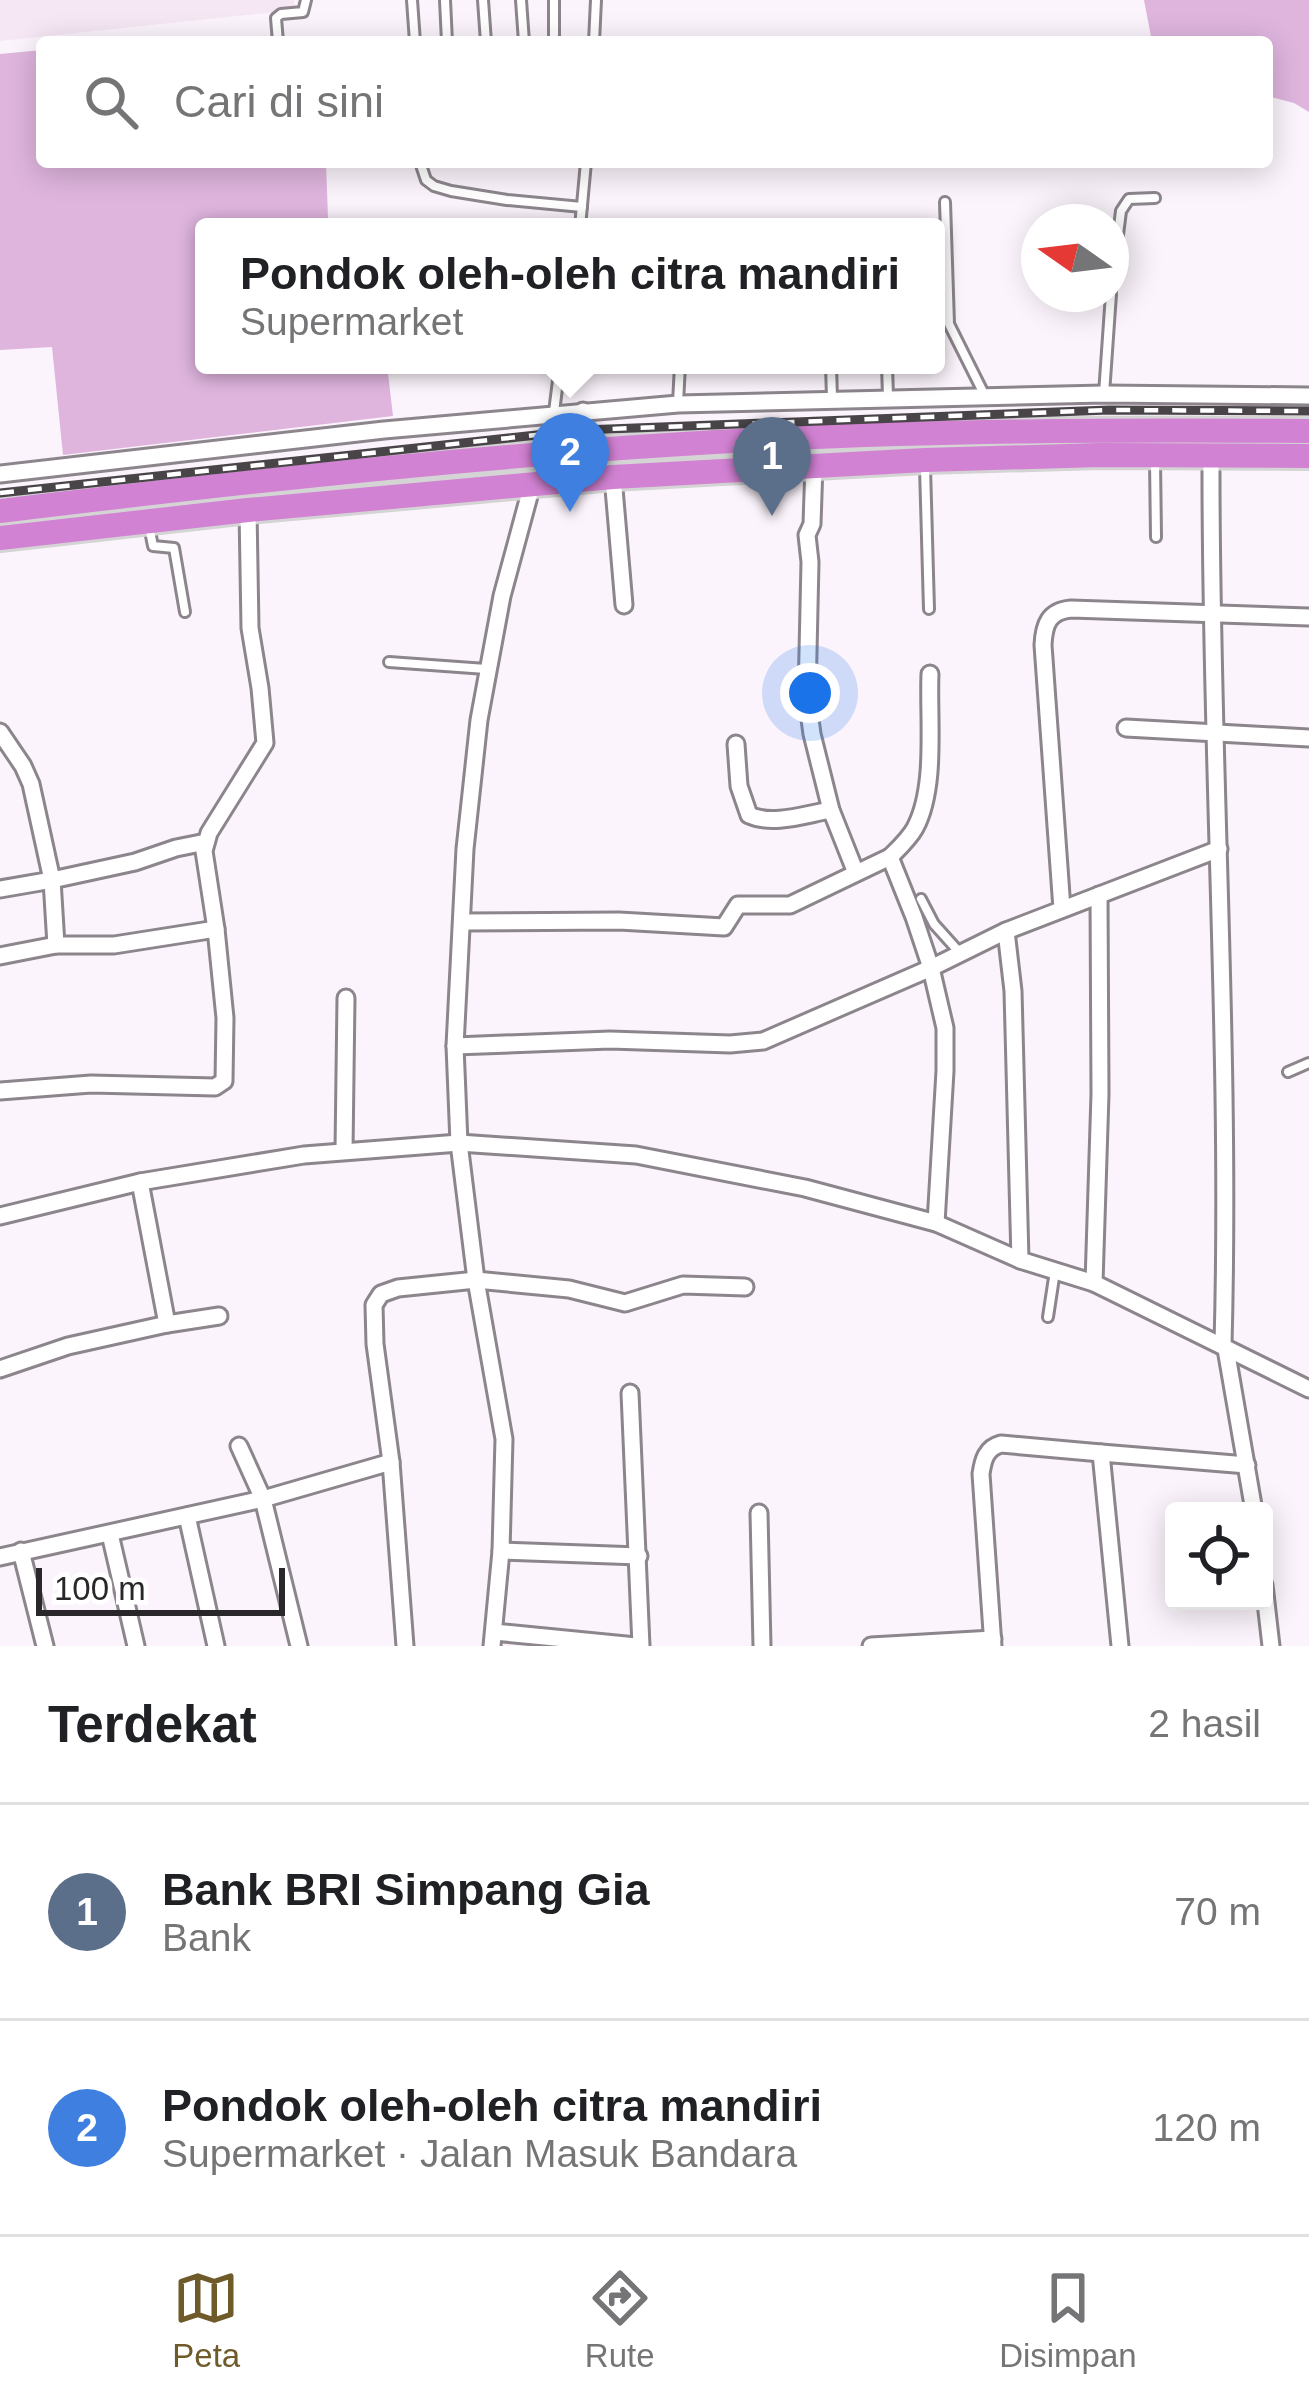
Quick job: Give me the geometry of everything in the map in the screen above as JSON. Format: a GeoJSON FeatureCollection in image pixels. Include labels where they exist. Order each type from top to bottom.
{"type":"FeatureCollection","features":[{"type":"Feature","properties":{"kind":"highway"},"geometry":{"type":"LineString","coordinates":[[0,511],[260,480],[769,439],[975,431],[1101,443],[1155,456],[1309,456]]}},
{"type":"Feature","properties":{"kind":"highway"},"geometry":{"type":"LineString","coordinates":[[0,538],[613,477],[925,460],[1101,443],[1309,431]]}},
{"type":"Feature","properties":{"kind":"highway"},"geometry":{"type":"LineString","coordinates":[[138,494],[144,521]]}},
{"type":"Feature","properties":{"kind":"street"},"geometry":{"type":"LineString","coordinates":[[0,474],[554,413],[678,404],[985,395],[1309,396]]}},
{"type":"Feature","properties":{"kind":"street"},"geometry":{"type":"LineString","coordinates":[[583,411],[583,452]]}},
{"type":"Feature","properties":{"kind":"street"},"geometry":{"type":"LineString","coordinates":[[1211,456],[1225,1347],[1253,1502]]}},
{"type":"Feature","properties":{"kind":"street"},"geometry":{"type":"LineString","coordinates":[[814,465],[812,524],[807,536],[807,697],[831,810],[856,873]]}},
{"type":"Feature","properties":{"kind":"street"},"geometry":{"type":"LineString","coordinates":[[613,477],[624,605]]}},
{"type":"Feature","properties":{"kind":"street"},"geometry":{"type":"LineString","coordinates":[[532,485],[486,669],[465,849],[455,1046],[459,1144],[476,1280],[504,1439],[493,1639],[639,1646],[630,1393]]}},
{"type":"Feature","properties":{"kind":"street"},"geometry":{"type":"LineString","coordinates":[[0,1091],[91,1084],[215,1087],[226,1074],[225,1018],[204,851],[265,742],[250,628],[248,511]]}},
{"type":"Feature","properties":{"kind":"street"},"geometry":{"type":"LineString","coordinates":[[1062,909],[1042,645],[1050,616],[1071,609],[1309,617]]}},
{"type":"Feature","properties":{"kind":"street"},"geometry":{"type":"LineString","coordinates":[[462,922],[619,921],[724,927],[738,905],[790,905],[890,857],[915,828],[924,801],[930,674]]}},
{"type":"Feature","properties":{"kind":"street"},"geometry":{"type":"LineString","coordinates":[[1126,728],[1309,738]]}},
{"type":"Feature","properties":{"kind":"street"},"geometry":{"type":"LineString","coordinates":[[0,732],[31,784],[52,880],[56,945]]}},
{"type":"Feature","properties":{"kind":"street"},"geometry":{"type":"LineString","coordinates":[[736,744],[739,786],[749,815],[759,820],[831,810]]}},
{"type":"Feature","properties":{"kind":"street"},"geometry":{"type":"LineString","coordinates":[[0,889],[135,862],[206,842]]}},
{"type":"Feature","properties":{"kind":"street"},"geometry":{"type":"LineString","coordinates":[[455,1046],[654,1039],[730,1044],[763,1041],[1006,931],[1219,849]]}},
{"type":"Feature","properties":{"kind":"street"},"geometry":{"type":"LineString","coordinates":[[890,857],[941,1008],[946,1049],[936,1223]]}},
{"type":"Feature","properties":{"kind":"street"},"geometry":{"type":"LineString","coordinates":[[1094,1283],[1099,895]]}},
{"type":"Feature","properties":{"kind":"street"},"geometry":{"type":"LineString","coordinates":[[0,956],[56,945],[114,944],[216,929]]}},
{"type":"Feature","properties":{"kind":"street"},"geometry":{"type":"LineString","coordinates":[[1006,931],[1012,991],[1019,1260]]}},
{"type":"Feature","properties":{"kind":"street"},"geometry":{"type":"LineString","coordinates":[[344,1151],[346,998]]}},
{"type":"Feature","properties":{"kind":"street"},"geometry":{"type":"LineString","coordinates":[[0,1214],[140,1182],[344,1151],[459,1144],[636,1155],[805,1188],[936,1223],[1019,1260],[1094,1283],[1309,1389]]}},
{"type":"Feature","properties":{"kind":"street"},"geometry":{"type":"LineString","coordinates":[[140,1182],[167,1324]]}},
{"type":"Feature","properties":{"kind":"street"},"geometry":{"type":"LineString","coordinates":[[405,1646],[374,1300],[398,1288],[476,1280],[569,1289],[625,1303],[683,1286],[745,1287]]}},
{"type":"Feature","properties":{"kind":"street"},"geometry":{"type":"LineString","coordinates":[[0,1369],[68,1346],[219,1316]]}},
{"type":"Feature","properties":{"kind":"street"},"geometry":{"type":"LineString","coordinates":[[871,1646],[993,1643],[981,1474],[987,1454],[1001,1444],[1247,1465]]}},
{"type":"Feature","properties":{"kind":"street"},"geometry":{"type":"LineString","coordinates":[[239,1447],[263,1499],[299,1646]]}},
{"type":"Feature","properties":{"kind":"street"},"geometry":{"type":"LineString","coordinates":[[1101,1453],[1120,1646]]}},
{"type":"Feature","properties":{"kind":"street"},"geometry":{"type":"LineString","coordinates":[[0,1557],[263,1499],[391,1462]]}},
{"type":"Feature","properties":{"kind":"street"},"geometry":{"type":"LineString","coordinates":[[758,1513],[762,1646]]}},
{"type":"Feature","properties":{"kind":"street"},"geometry":{"type":"LineString","coordinates":[[187,1516],[216,1646]]}},
{"type":"Feature","properties":{"kind":"street"},"geometry":{"type":"LineString","coordinates":[[110,1534],[136,1646]]}},
{"type":"Feature","properties":{"kind":"street"},"geometry":{"type":"LineString","coordinates":[[21,1551],[45,1646]]}},
{"type":"Feature","properties":{"kind":"street"},"geometry":{"type":"LineString","coordinates":[[501,1551],[639,1556]]}},
{"type":"Feature","properties":{"kind":"street"},"geometry":{"type":"LineString","coordinates":[[1267,1610],[1271,1646]]}},
{"type":"Feature","properties":{"kind":"lane"},"geometry":{"type":"LineString","coordinates":[[277,36],[275,18],[303,12],[306,0]]}},
{"type":"Feature","properties":{"kind":"lane"},"geometry":{"type":"LineString","coordinates":[[412,0],[415,36]]}},
{"type":"Feature","properties":{"kind":"lane"},"geometry":{"type":"LineString","coordinates":[[445,0],[447,36]]}},
{"type":"Feature","properties":{"kind":"lane"},"geometry":{"type":"LineString","coordinates":[[483,0],[486,36]]}},
{"type":"Feature","properties":{"kind":"lane"},"geometry":{"type":"LineString","coordinates":[[521,0],[524,36]]}},
{"type":"Feature","properties":{"kind":"lane"},"geometry":{"type":"LineString","coordinates":[[554,0],[554,36]]}},
{"type":"Feature","properties":{"kind":"lane"},"geometry":{"type":"LineString","coordinates":[[594,36],[596,0]]}},
{"type":"Feature","properties":{"kind":"lane"},"geometry":{"type":"LineString","coordinates":[[422,168],[426,180],[451,191],[582,207]]}},
{"type":"Feature","properties":{"kind":"lane"},"geometry":{"type":"LineString","coordinates":[[581,218],[585,168]]}},
{"type":"Feature","properties":{"kind":"lane"},"geometry":{"type":"LineString","coordinates":[[1126,204],[1130,199],[1155,198]]}},
{"type":"Feature","properties":{"kind":"lane"},"geometry":{"type":"LineString","coordinates":[[945,202],[949,324],[985,395]]}},
{"type":"Feature","properties":{"kind":"lane"},"geometry":{"type":"LineString","coordinates":[[1104,394],[1110,312]]}},
{"type":"Feature","properties":{"kind":"lane"},"geometry":{"type":"LineString","coordinates":[[554,413],[559,374]]}},
{"type":"Feature","properties":{"kind":"lane"},"geometry":{"type":"LineString","coordinates":[[678,404],[680,374]]}},
{"type":"Feature","properties":{"kind":"lane"},"geometry":{"type":"LineString","coordinates":[[831,374],[832,400]]}},
{"type":"Feature","properties":{"kind":"lane"},"geometry":{"type":"LineString","coordinates":[[887,374],[888,398]]}},
{"type":"Feature","properties":{"kind":"lane"},"geometry":{"type":"LineString","coordinates":[[1155,456],[1156,537]]}},
{"type":"Feature","properties":{"kind":"lane"},"geometry":{"type":"LineString","coordinates":[[925,460],[929,609]]}},
{"type":"Feature","properties":{"kind":"lane"},"geometry":{"type":"LineString","coordinates":[[144,521],[153,546],[174,548],[185,612]]}},
{"type":"Feature","properties":{"kind":"lane"},"geometry":{"type":"LineString","coordinates":[[388,662],[486,669]]}},
{"type":"Feature","properties":{"kind":"lane"},"geometry":{"type":"LineString","coordinates":[[921,899],[934,924],[961,954]]}},
{"type":"Feature","properties":{"kind":"lane"},"geometry":{"type":"LineString","coordinates":[[1288,1072],[1309,1063]]}},
{"type":"Feature","properties":{"kind":"lane"},"geometry":{"type":"LineString","coordinates":[[1048,1317],[1055,1271]]}},
{"type":"Feature","properties":{"kind":"shaded area"},"geometry":{"type":"Polygon","coordinates":[[[0,0],[294,0],[295,10],[0,41],[0,0]]]}},
{"type":"Feature","properties":{"kind":"shaded area"},"geometry":{"type":"Polygon","coordinates":[[[1144,0],[1309,0],[1309,112],[1273,98],[1273,36],[1151,36],[1144,0]]]}},
{"type":"Feature","properties":{"kind":"shaded area"},"geometry":{"type":"Polygon","coordinates":[[[36,51],[36,168],[326,168],[328,218],[195,218],[195,374],[388,374],[393,416],[63,455],[52,347],[0,350],[0,54],[36,51]]]}},
{"type":"Feature","properties":{"kind":"railway"},"geometry":{"type":"LineString","coordinates":[[0,493],[583,430],[1109,410],[1309,411]]}},
{"type":"Feature","properties":{"kind":"place","name":"Pondok oleh-oleh citra mandiri"},"geometry":{"type":"Point","coordinates":[570,512]}},
{"type":"Feature","properties":{"kind":"place","name":"Bank BRI Simpang Gia"},"geometry":{"type":"Point","coordinates":[772,516]}}]}
